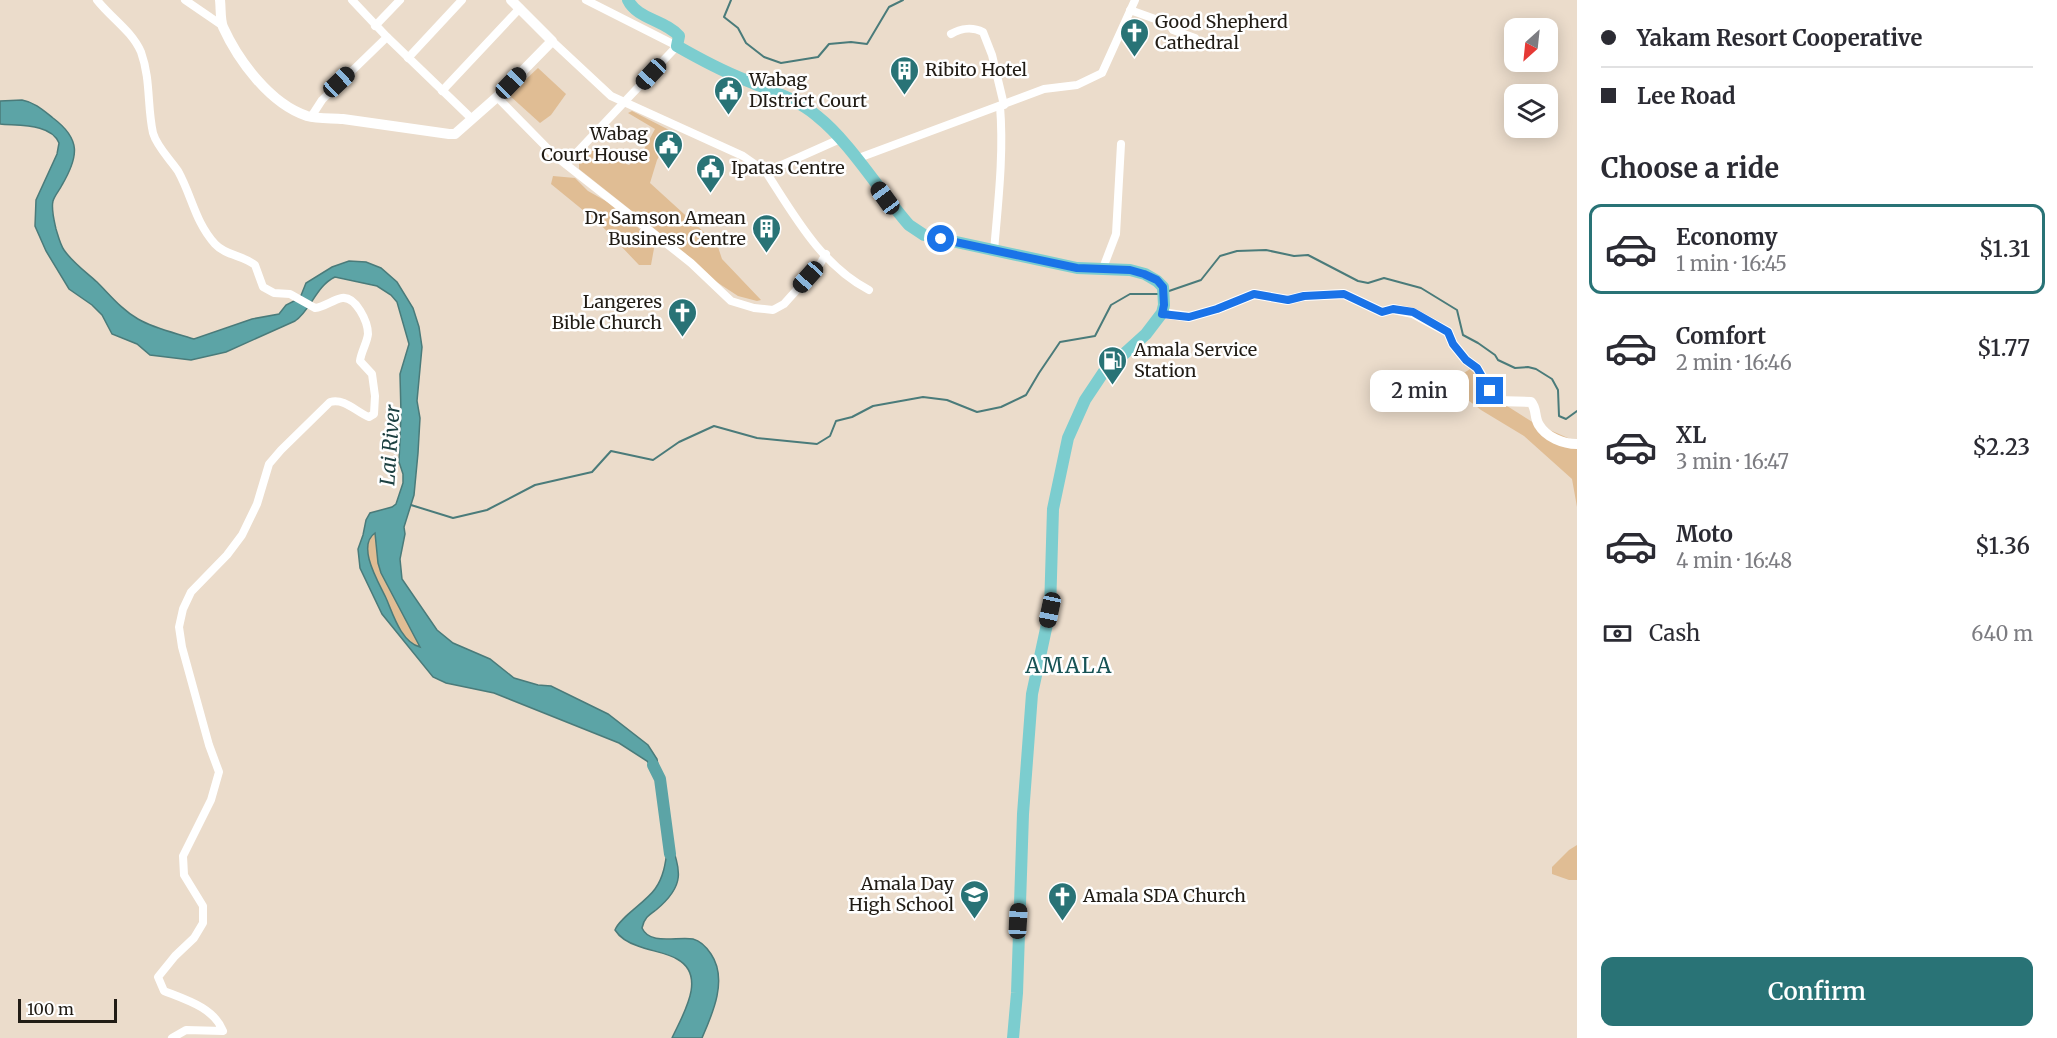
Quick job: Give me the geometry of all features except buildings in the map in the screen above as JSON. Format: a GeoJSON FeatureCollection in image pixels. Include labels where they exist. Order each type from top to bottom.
{"type":"FeatureCollection","features":[{"type":"Feature","properties":{"kind":"main road"},"geometry":{"type":"LineString","coordinates":[[627,0],[631,7],[672,29],[678,36],[677,46],[705,62],[804,106],[819,117],[840,139],[909,225],[924,235],[1077,268],[1130,270],[1157,280],[1163,287],[1163,309],[1146,334],[1103,373],[1085,400],[1068,438],[1053,508],[1050,610],[1032,694],[1023,814],[1014,1038]]}},
{"type":"Feature","properties":{"kind":"street"},"geometry":{"type":"LineString","coordinates":[[97,0],[107,13],[131,35],[140,52],[149,86],[150,116],[154,136],[177,171],[199,223],[221,250],[255,265],[263,287],[274,293],[294,296],[310,307],[319,308],[346,298],[353,302],[361,312],[367,326],[368,336],[360,361],[372,374],[375,396],[374,414],[369,417],[338,400],[330,402],[281,450],[269,464],[257,504],[242,535],[227,555],[191,592],[183,609],[179,627],[182,647],[219,772],[212,800],[183,856],[184,874],[203,906],[203,923],[195,938],[175,956],[158,977],[164,991],[188,1000],[215,1016],[224,1034]]}},
{"type":"Feature","properties":{"kind":"street"},"geometry":{"type":"LineString","coordinates":[[184,0],[223,26]]}},
{"type":"Feature","properties":{"kind":"street"},"geometry":{"type":"LineString","coordinates":[[220,0],[223,26],[236,55],[257,81],[290,108],[311,117],[336,118],[455,134],[497,97],[552,41]]}},
{"type":"Feature","properties":{"kind":"street"},"geometry":{"type":"LineString","coordinates":[[352,0],[375,26],[471,118]]}},
{"type":"Feature","properties":{"kind":"street"},"geometry":{"type":"LineString","coordinates":[[375,26],[400,0]]}},
{"type":"Feature","properties":{"kind":"street"},"geometry":{"type":"LineString","coordinates":[[408,58],[462,0]]}},
{"type":"Feature","properties":{"kind":"street"},"geometry":{"type":"LineString","coordinates":[[511,0],[611,96],[743,156],[766,172],[799,225],[857,283],[869,290]]}},
{"type":"Feature","properties":{"kind":"street"},"geometry":{"type":"LineString","coordinates":[[566,164],[677,46],[586,0]]}},
{"type":"Feature","properties":{"kind":"street"},"geometry":{"type":"LineString","coordinates":[[856,159],[1044,89],[1077,85],[1102,73],[1135,0]]}},
{"type":"Feature","properties":{"kind":"street"},"geometry":{"type":"LineString","coordinates":[[442,91],[520,8]]}},
{"type":"Feature","properties":{"kind":"street"},"geometry":{"type":"LineString","coordinates":[[1130,10],[1169,24],[1173,30],[1195,38]]}},
{"type":"Feature","properties":{"kind":"street"},"geometry":{"type":"LineString","coordinates":[[951,34],[957,30],[976,28],[983,32],[992,55],[1002,106],[994,251]]}},
{"type":"Feature","properties":{"kind":"street"},"geometry":{"type":"LineString","coordinates":[[311,117],[322,100],[387,37]]}},
{"type":"Feature","properties":{"kind":"street"},"geometry":{"type":"LineString","coordinates":[[497,97],[566,164],[691,263],[731,301],[754,308],[773,310],[784,304],[820,264],[826,254]]}},
{"type":"Feature","properties":{"kind":"street"},"geometry":{"type":"LineString","coordinates":[[766,172],[840,139]]}},
{"type":"Feature","properties":{"kind":"street"},"geometry":{"type":"LineString","coordinates":[[1102,268],[1116,234],[1116,196],[1119,184],[1117,180],[1121,144]]}},
{"type":"Feature","properties":{"kind":"street"},"geometry":{"type":"LineString","coordinates":[[1163,309],[1189,317],[1254,294],[1288,300],[1304,296],[1344,294],[1382,312],[1393,309],[1413,312],[1448,332],[1453,344],[1466,360],[1477,368],[1497,400],[1531,402],[1536,408],[1538,424],[1549,436],[1577,444]]}},
{"type":"Feature","properties":{"kind":"street"},"geometry":{"type":"LineString","coordinates":[[172,1038],[186,1030],[224,1034]]}},
{"type":"Feature","properties":{"kind":"shaded area"},"geometry":{"type":"Polygon","coordinates":[[[538,68],[566,94],[551,115],[540,123],[509,95],[538,68]]]}},
{"type":"Feature","properties":{"kind":"shaded area"},"geometry":{"type":"Polygon","coordinates":[[[632,111],[673,132],[657,160],[650,183],[717,244],[722,259],[761,300],[738,296],[709,277],[685,253],[579,169],[579,163],[596,147],[616,160],[629,165],[641,155],[655,129],[628,113],[632,111]]]}},
{"type":"Feature","properties":{"kind":"shaded area"},"geometry":{"type":"Polygon","coordinates":[[[553,176],[575,178],[588,191],[613,205],[655,243],[651,265],[639,265],[600,224],[551,184],[553,176]]]}},
{"type":"Feature","properties":{"kind":"shaded area"},"geometry":{"type":"Polygon","coordinates":[[[1470,369],[1504,404],[1534,423],[1577,442],[1577,507],[1572,479],[1524,436],[1481,410],[1447,384],[1470,369]]]}},
{"type":"Feature","properties":{"kind":"shaded area"},"geometry":{"type":"Polygon","coordinates":[[[375,532],[381,573],[420,647],[413,644],[398,627],[370,565],[368,547],[375,532]]]}},
{"type":"Feature","properties":{"kind":"shaded area"},"geometry":{"type":"Polygon","coordinates":[[[1577,845],[1577,880],[1569,880],[1552,874],[1552,867],[1577,845]]]}},
{"type":"Feature","properties":{"kind":"water"},"geometry":{"type":"Polygon","coordinates":[[[22,100],[30,103],[53,118],[69,133],[73,141],[74,157],[68,175],[52,204],[60,242],[75,263],[121,307],[158,328],[194,339],[252,319],[279,314],[286,305],[300,298],[306,283],[332,267],[349,261],[366,262],[381,268],[397,282],[413,308],[422,347],[417,401],[420,418],[418,453],[414,495],[404,527],[405,534],[400,559],[402,579],[437,630],[453,643],[490,659],[514,678],[551,686],[608,714],[648,745],[657,759],[660,779],[647,761],[619,743],[494,693],[446,683],[433,677],[382,614],[360,568],[358,549],[370,513],[396,504],[403,483],[399,462],[400,374],[409,344],[397,302],[391,295],[377,286],[335,277],[323,286],[295,321],[226,352],[191,360],[150,355],[137,344],[112,334],[102,315],[69,289],[46,251],[35,226],[36,200],[57,154],[59,143],[49,132],[42,129],[0,124],[0,101],[22,100]],[[375,533],[368,547],[374,574],[403,634],[413,644],[420,647],[381,573],[375,533]]]}},
{"type":"Feature","properties":{"kind":"water"},"geometry":{"type":"Polygon","coordinates":[[[669,838],[678,869],[676,885],[666,901],[647,917],[642,928],[646,934],[658,939],[696,940],[704,945],[711,954],[716,964],[719,985],[714,1007],[702,1038],[672,1038],[690,997],[691,975],[686,966],[663,953],[628,942],[615,930],[617,925],[651,894],[659,883],[669,838]]]}},
{"type":"Feature","properties":{"kind":"waterway"},"geometry":{"type":"LineString","coordinates":[[731,0],[724,17],[738,28],[746,43],[764,57],[781,63],[818,57],[829,44],[851,42],[867,44],[889,7],[903,0]]}},
{"type":"Feature","properties":{"kind":"waterway"},"geometry":{"type":"LineString","coordinates":[[1169,291],[1201,280],[1220,256],[1237,251],[1266,250],[1294,256],[1308,255],[1358,281],[1368,283],[1384,278],[1421,288],[1457,310],[1463,335],[1495,355],[1498,360],[1515,368],[1536,369],[1552,379],[1558,390],[1559,416],[1566,419],[1577,411]]}},
{"type":"Feature","properties":{"kind":"waterway"},"geometry":{"type":"LineString","coordinates":[[411,505],[453,518],[487,510],[535,485],[592,472],[611,451],[653,460],[679,442],[714,426],[757,438],[817,444],[830,436],[836,421],[852,417],[873,406],[923,397],[947,400],[977,412],[1001,407],[1026,395],[1060,342],[1095,336],[1111,305],[1130,294],[1158,294]]}},
{"type":"Feature","properties":{"kind":"waterway","name":"Lai River"},"geometry":{"type":"LineString","coordinates":[[653,765],[660,779],[670,854]]}},
{"type":"Feature","properties":{"kind":"place","name":"Good Shepherd Cathedral"},"geometry":{"type":"Point","coordinates":[1134,58]}},
{"type":"Feature","properties":{"kind":"place","name":"Ribito Hotel"},"geometry":{"type":"Point","coordinates":[904,96]}},
{"type":"Feature","properties":{"kind":"place","name":"Wabag DIstrict Court"},"geometry":{"type":"Point","coordinates":[728,116]}},
{"type":"Feature","properties":{"kind":"place","name":"Wabag Court House"},"geometry":{"type":"Point","coordinates":[669,170]}},
{"type":"Feature","properties":{"kind":"place","name":"Ipatas Centre"},"geometry":{"type":"Point","coordinates":[710,194]}},
{"type":"Feature","properties":{"kind":"place","name":"Dr Samson Amean Business Centre"},"geometry":{"type":"Point","coordinates":[767,254]}},
{"type":"Feature","properties":{"kind":"place","name":"Langeres Bible Church"},"geometry":{"type":"Point","coordinates":[683,338]}},
{"type":"Feature","properties":{"kind":"place","name":"Amala Service Station"},"geometry":{"type":"Point","coordinates":[1113,386]}},
{"type":"Feature","properties":{"kind":"place","name":"Amala Day High School"},"geometry":{"type":"Point","coordinates":[975,920]}},
{"type":"Feature","properties":{"kind":"place","name":"Amala SDA Church"},"geometry":{"type":"Point","coordinates":[1062,922]}},
{"type":"Feature","properties":{"kind":"district","name":"AMALA"},"geometry":{"type":"Point","coordinates":[1069,666]}},
{"type":"Feature","properties":{"kind":"route"},"geometry":{"type":"LineString","coordinates":[[941,239],[1077,268],[1130,270],[1144,274],[1157,280],[1163,287],[1162,314],[1189,317],[1254,294],[1288,300],[1304,296],[1344,294],[1382,312],[1393,309],[1413,312],[1448,332],[1453,344],[1466,360],[1477,368],[1490,391]]}}]}
